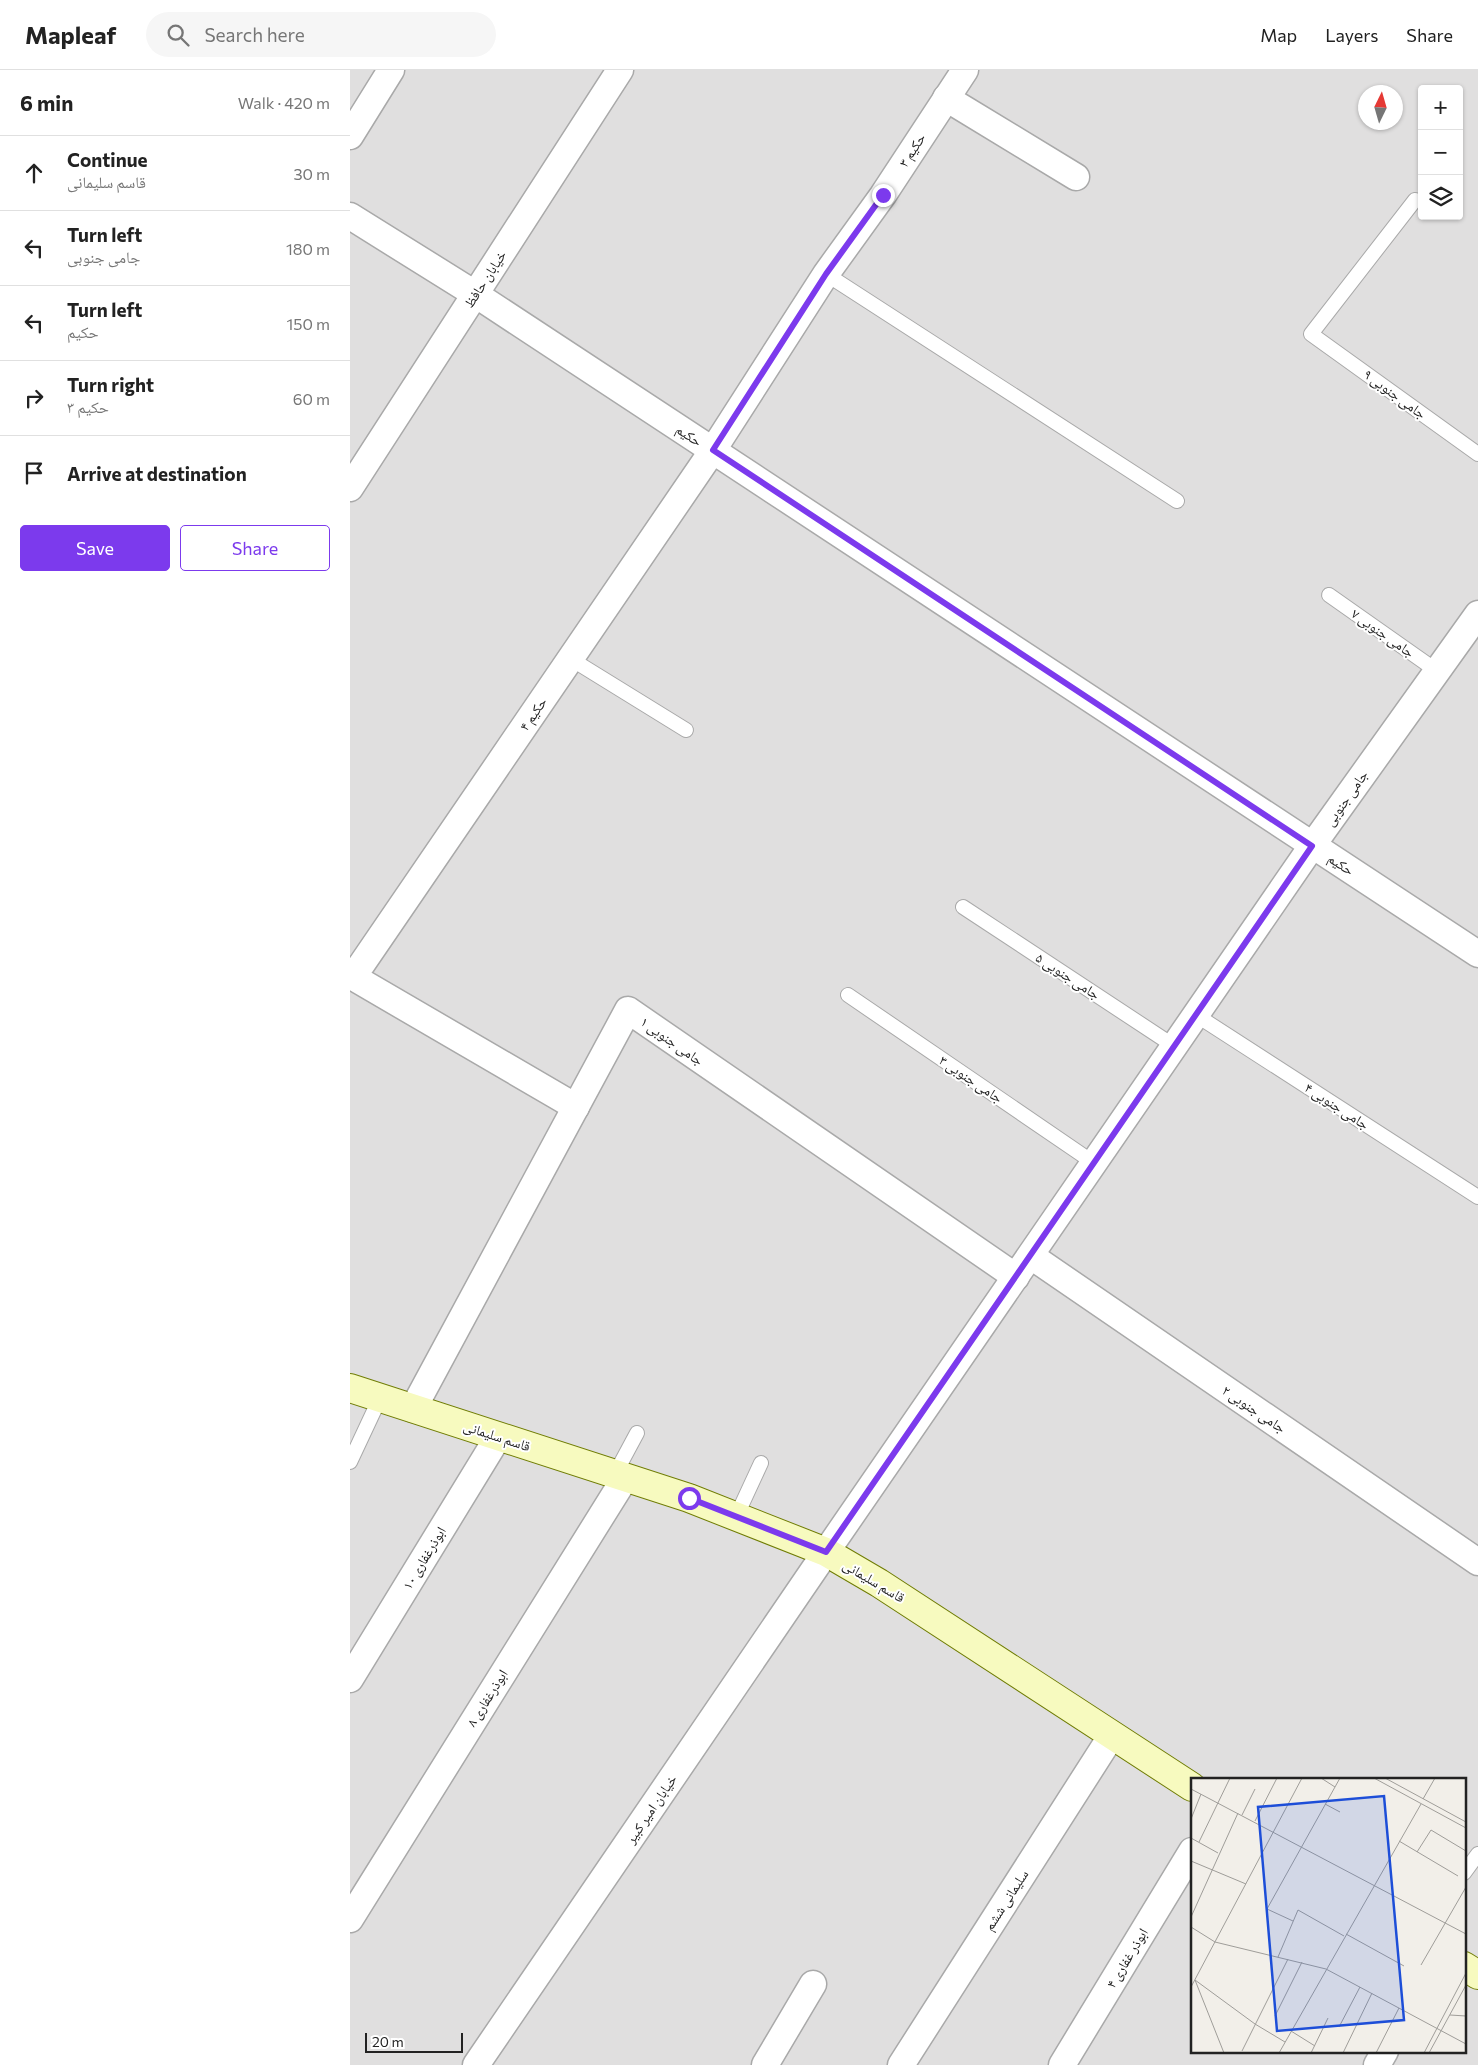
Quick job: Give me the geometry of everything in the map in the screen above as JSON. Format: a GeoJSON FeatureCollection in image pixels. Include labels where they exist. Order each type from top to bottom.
{"type":"FeatureCollection","features":[{"type":"Feature","properties":{"kind":"street"},"geometry":{"type":"LineString","coordinates":[[350,136],[391,70]]}},
{"type":"Feature","properties":{"kind":"street","name":"خیابان حافظ"},"geometry":{"type":"LineString","coordinates":[[350,488],[620,70]]}},
{"type":"Feature","properties":{"kind":"street","name":"حکیم ۳"},"geometry":{"type":"LineString","coordinates":[[713,450],[826,274],[883,195],[965,70]]}},
{"type":"Feature","properties":{"kind":"street"},"geometry":{"type":"LineString","coordinates":[[946,98],[1076,177]]}},
{"type":"Feature","properties":{"kind":"street","name":"حکیم"},"geometry":{"type":"LineString","coordinates":[[350,216],[475,294],[1478,954]]}},
{"type":"Feature","properties":{"kind":"street","name":"حکیم ۴"},"geometry":{"type":"LineString","coordinates":[[576,1107],[353,978],[713,450]]}},
{"type":"Feature","properties":{"kind":"street","name":"جامی جنوبی"},"geometry":{"type":"LineString","coordinates":[[826,1552],[1312,846],[1478,614]]}},
{"type":"Feature","properties":{"kind":"street","name":"جامی جنوبی ۱"},"geometry":{"type":"LineString","coordinates":[[413,1408],[628,1010],[1016,1277]]}},
{"type":"Feature","properties":{"kind":"street","name":"جامی جنوبی ۲"},"geometry":{"type":"LineString","coordinates":[[1031,1256],[1478,1562]]}},
{"type":"Feature","properties":{"kind":"street","name":"قاسم سلیمانی"},"geometry":{"type":"LineString","coordinates":[[350,1388],[689,1498],[826,1552],[879,1583],[1191,1787]]}},
{"type":"Feature","properties":{"kind":"street","name":"ابوذرغفاری ۱۰"},"geometry":{"type":"LineString","coordinates":[[350,1679],[498,1437]]}},
{"type":"Feature","properties":{"kind":"street","name":"ابوذرغفاری ۸"},"geometry":{"type":"LineString","coordinates":[[350,1919],[620,1476]]}},
{"type":"Feature","properties":{"kind":"street","name":"خیابان امیر کبیر"},"geometry":{"type":"LineString","coordinates":[[476,2065],[826,1552]]}},
{"type":"Feature","properties":{"kind":"street","name":"سلیمانی ششم"},"geometry":{"type":"LineString","coordinates":[[901,2065],[1112,1735]]}},
{"type":"Feature","properties":{"kind":"street","name":"ابوذر غفاری ۴"},"geometry":{"type":"LineString","coordinates":[[1062,2065],[1191,1853]]}},
{"type":"Feature","properties":{"kind":"street"},"geometry":{"type":"LineString","coordinates":[[1466,1967],[1478,1975]]}},
{"type":"Feature","properties":{"kind":"street"},"geometry":{"type":"LineString","coordinates":[[766,2065],[814,1984]]}},
{"type":"Feature","properties":{"kind":"street"},"geometry":{"type":"LineString","coordinates":[[1377,2065],[1384,2052]]}},
{"type":"Feature","properties":{"kind":"lane","name":"جامی جنوبی ۹"},"geometry":{"type":"LineString","coordinates":[[1415,200],[1311,334],[1478,454]]}},
{"type":"Feature","properties":{"kind":"lane"},"geometry":{"type":"LineString","coordinates":[[826,274],[1177,501]]}},
{"type":"Feature","properties":{"kind":"lane","name":"جامی جنوبی ۷"},"geometry":{"type":"LineString","coordinates":[[1328,594],[1437,671]]}},
{"type":"Feature","properties":{"kind":"lane"},"geometry":{"type":"LineString","coordinates":[[570,659],[686,730]]}},
{"type":"Feature","properties":{"kind":"lane","name":"جامی جنوبی ۵"},"geometry":{"type":"LineString","coordinates":[[963,907],[1174,1046]]}},
{"type":"Feature","properties":{"kind":"lane","name":"جامی جنوبی ۳"},"geometry":{"type":"LineString","coordinates":[[848,995],[1094,1163]]}},
{"type":"Feature","properties":{"kind":"lane","name":"جامی جنوبی ۴"},"geometry":{"type":"LineString","coordinates":[[1196,1015],[1478,1197]]}},
{"type":"Feature","properties":{"kind":"lane"},"geometry":{"type":"LineString","coordinates":[[350,1462],[380,1398]]}},
{"type":"Feature","properties":{"kind":"lane"},"geometry":{"type":"LineString","coordinates":[[620,1476],[637,1433]]}},
{"type":"Feature","properties":{"kind":"lane"},"geometry":{"type":"LineString","coordinates":[[736,1517],[761,1463]]}},
{"type":"Feature","properties":{"kind":"lane"},"geometry":{"type":"LineString","coordinates":[[1466,1869],[1478,1854]]}},
{"type":"Feature","properties":{"kind":"shaded area"},"geometry":{"type":"Polygon","coordinates":[[[350,70],[1478,70],[1478,2065],[350,2065],[350,70]]]}},
{"type":"Feature","properties":{"kind":"route"},"geometry":{"type":"LineString","coordinates":[[689,1498],[826,1552],[1312,846],[713,450],[826,274],[883,195]]}}]}
